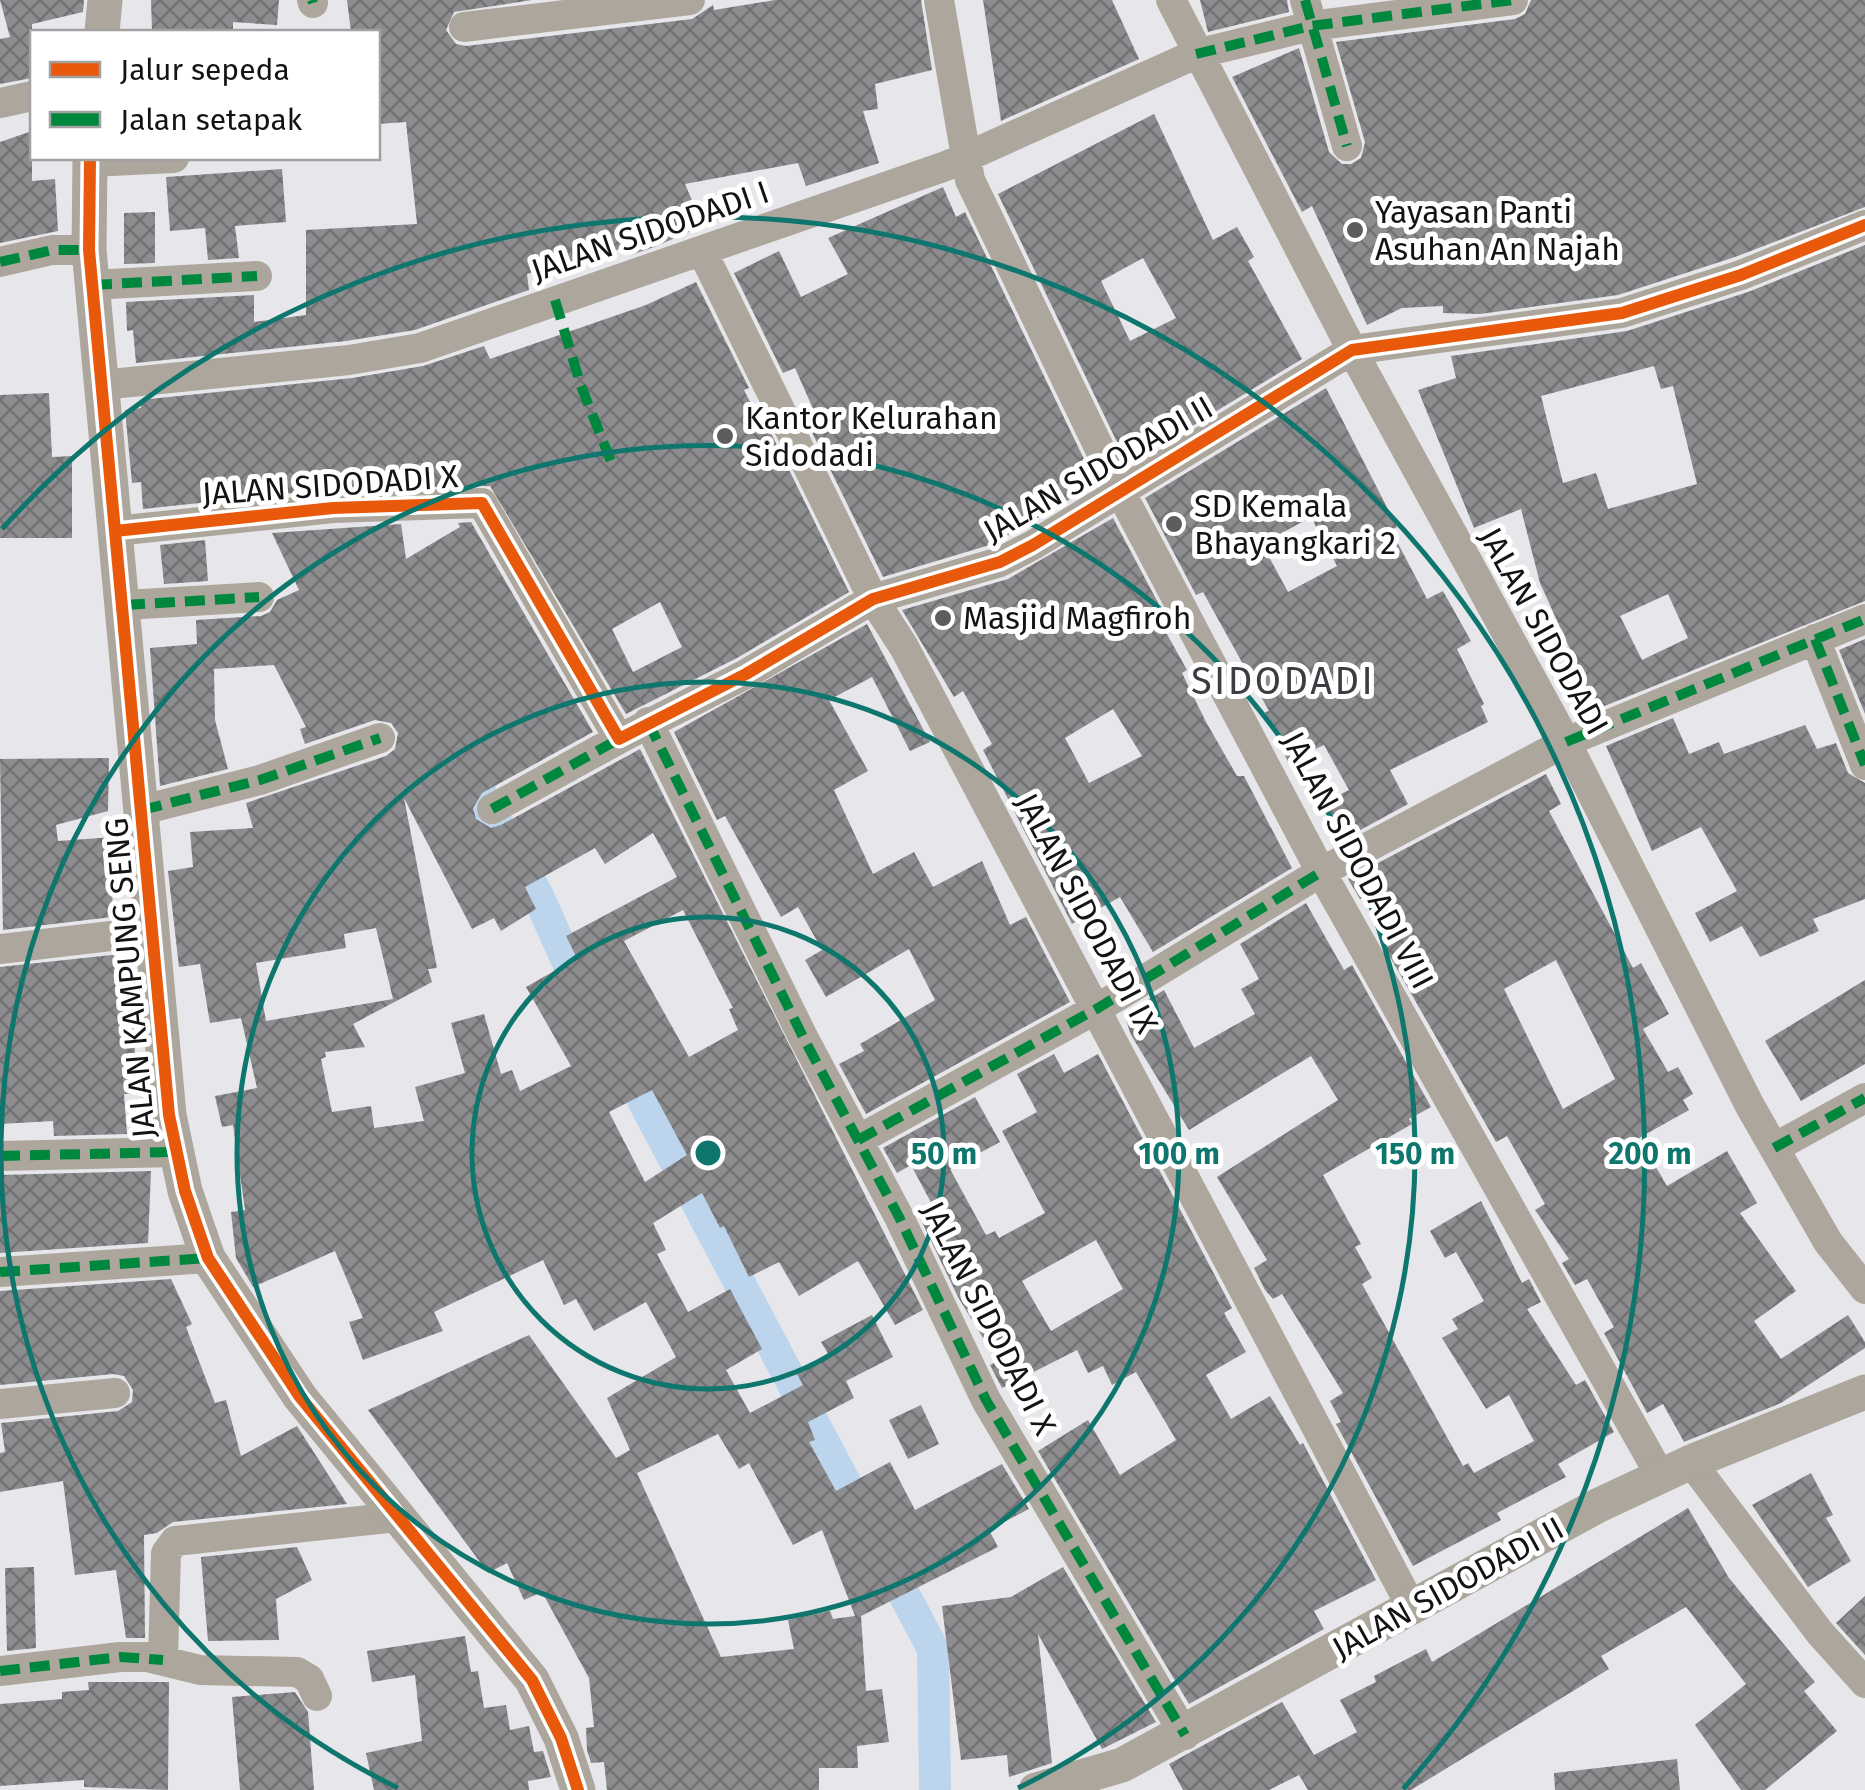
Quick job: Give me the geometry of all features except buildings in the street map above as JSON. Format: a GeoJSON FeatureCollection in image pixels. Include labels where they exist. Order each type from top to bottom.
{"type":"FeatureCollection","features":[{"type":"Feature","properties":{"kind":"street"},"geometry":{"type":"LineString","coordinates":[[102,30],[105,0]]}},
{"type":"Feature","properties":{"kind":"street"},"geometry":{"type":"LineString","coordinates":[[464,27],[690,0]]}},
{"type":"Feature","properties":{"kind":"street","name":"JALAN SIDODADI VIII"},"geometry":{"type":"LineString","coordinates":[[939,0],[970,180],[1121,493],[1322,872],[1675,1469],[1865,1683]]}},
{"type":"Feature","properties":{"kind":"street","name":"JALAN SIDODADI"},"geometry":{"type":"LineString","coordinates":[[1171,0],[1352,350],[1566,742],[1774,1148],[1828,1242],[1865,1290]]}},
{"type":"Feature","properties":{"kind":"street","name":"JALAN SIDODADI I"},"geometry":{"type":"LineString","coordinates":[[102,385],[349,360],[420,348],[966,158],[1196,54],[1308,13],[1514,0]]}},
{"type":"Feature","properties":{"kind":"street"},"geometry":{"type":"LineString","coordinates":[[1308,13],[1347,146]]}},
{"type":"Feature","properties":{"kind":"street"},"geometry":{"type":"LineString","coordinates":[[0,103],[30,96]]}},
{"type":"Feature","properties":{"kind":"street","name":"JALAN KAMPUNG SENG"},"geometry":{"type":"LineString","coordinates":[[90,160],[90,268],[174,1152],[208,1258],[300,1396],[532,1680],[561,1738],[578,1790]]}},
{"type":"Feature","properties":{"kind":"street"},"geometry":{"type":"LineString","coordinates":[[1352,350],[1622,313],[1741,274],[1865,225]]}},
{"type":"Feature","properties":{"kind":"street"},"geometry":{"type":"LineString","coordinates":[[0,262],[52,250],[90,268],[256,276]]}},
{"type":"Feature","properties":{"kind":"street","name":"JALAN SIDODADI IX"},"geometry":{"type":"LineString","coordinates":[[702,251],[874,599],[904,647],[1098,1008],[1412,1608]]}},
{"type":"Feature","properties":{"kind":"street","name":"JALAN SIDODADI II"},"geometry":{"type":"LineString","coordinates":[[648,722],[746,674],[874,599],[1000,562],[1121,493],[1352,350]]}},
{"type":"Feature","properties":{"kind":"street","name":"JALAN SIDODADI X"},"geometry":{"type":"LineString","coordinates":[[116,531],[333,508],[482,503],[619,739]]}},
{"type":"Feature","properties":{"kind":"street"},"geometry":{"type":"LineString","coordinates":[[125,605],[259,597]]}},
{"type":"Feature","properties":{"kind":"street"},"geometry":{"type":"LineString","coordinates":[[858,1140],[1098,1008],[1322,872],[1566,742],[1865,619]]}},
{"type":"Feature","properties":{"kind":"street"},"geometry":{"type":"LineString","coordinates":[[1816,639],[1865,765]]}},
{"type":"Feature","properties":{"kind":"street"},"geometry":{"type":"LineString","coordinates":[[492,810],[648,722]]}},
{"type":"Feature","properties":{"kind":"street","name":"JALAN SIDODADI X"},"geometry":{"type":"LineString","coordinates":[[648,722],[986,1400],[1185,1735]]}},
{"type":"Feature","properties":{"kind":"street"},"geometry":{"type":"LineString","coordinates":[[142,810],[260,780],[380,738]]}},
{"type":"Feature","properties":{"kind":"street"},"geometry":{"type":"LineString","coordinates":[[0,949],[153,931]]}},
{"type":"Feature","properties":{"kind":"street"},"geometry":{"type":"LineString","coordinates":[[1774,1148],[1865,1098]]}},
{"type":"Feature","properties":{"kind":"street"},"geometry":{"type":"LineString","coordinates":[[0,1156],[174,1152]]}},
{"type":"Feature","properties":{"kind":"street"},"geometry":{"type":"LineString","coordinates":[[0,1272],[208,1258]]}},
{"type":"Feature","properties":{"kind":"street","name":"JALAN SIDODADI II"},"geometry":{"type":"LineString","coordinates":[[1052,1789],[1122,1765],[1185,1735],[1412,1608],[1675,1469],[1865,1392]]}},
{"type":"Feature","properties":{"kind":"street"},"geometry":{"type":"LineString","coordinates":[[0,1404],[115,1393]]}},
{"type":"Feature","properties":{"kind":"street"},"geometry":{"type":"LineString","coordinates":[[163,1660],[166,1553],[175,1542],[397,1517]]}},
{"type":"Feature","properties":{"kind":"street"},"geometry":{"type":"LineString","coordinates":[[0,1670],[120,1656],[163,1660],[200,1670],[297,1672],[308,1679],[317,1696]]}},
{"type":"Feature","properties":{"kind":"waterway"},"geometry":{"type":"LineString","coordinates":[[461,758],[538,896],[586,1003]]}},
{"type":"Feature","properties":{"kind":"waterway"},"geometry":{"type":"LineString","coordinates":[[620,1057],[933,1649],[935,1790]]}},
{"type":"Feature","properties":{"kind":"marked path"},"geometry":{"type":"LineString","coordinates":[[1305,0],[1347,146]]}},
{"type":"Feature","properties":{"kind":"marked path"},"geometry":{"type":"LineString","coordinates":[[1196,54],[1311,26],[1513,0]]}},
{"type":"Feature","properties":{"kind":"marked path"},"geometry":{"type":"LineString","coordinates":[[0,262],[52,250],[89,250]]}},
{"type":"Feature","properties":{"kind":"marked path"},"geometry":{"type":"LineString","coordinates":[[92,285],[257,276]]}},
{"type":"Feature","properties":{"kind":"marked path"},"geometry":{"type":"LineString","coordinates":[[555,300],[581,386],[614,469]]}},
{"type":"Feature","properties":{"kind":"marked path"},"geometry":{"type":"LineString","coordinates":[[125,605],[259,597]]}},
{"type":"Feature","properties":{"kind":"marked path"},"geometry":{"type":"LineString","coordinates":[[1566,742],[1865,619]]}},
{"type":"Feature","properties":{"kind":"marked path"},"geometry":{"type":"LineString","coordinates":[[1815,639],[1865,765]]}},
{"type":"Feature","properties":{"kind":"marked path"},"geometry":{"type":"LineString","coordinates":[[648,722],[803,1037],[899,1217],[986,1400],[1185,1735]]}},
{"type":"Feature","properties":{"kind":"marked path"},"geometry":{"type":"LineString","coordinates":[[142,810],[260,780],[380,738]]}},
{"type":"Feature","properties":{"kind":"marked path"},"geometry":{"type":"LineString","coordinates":[[492,809],[619,739]]}},
{"type":"Feature","properties":{"kind":"marked path"},"geometry":{"type":"LineString","coordinates":[[858,1140],[1098,1008],[1321,872]]}},
{"type":"Feature","properties":{"kind":"marked path"},"geometry":{"type":"LineString","coordinates":[[1774,1148],[1865,1098]]}},
{"type":"Feature","properties":{"kind":"marked path"},"geometry":{"type":"LineString","coordinates":[[0,1156],[174,1152]]}},
{"type":"Feature","properties":{"kind":"marked path"},"geometry":{"type":"LineString","coordinates":[[0,1272],[208,1258]]}},
{"type":"Feature","properties":{"kind":"marked path"},"geometry":{"type":"LineString","coordinates":[[0,1671],[120,1657],[163,1660]]}},
{"type":"Feature","properties":{"kind":"cycle path"},"geometry":{"type":"LineString","coordinates":[[90,160],[89,250],[169,1115],[185,1191],[208,1258],[300,1397],[532,1680],[561,1738],[578,1790]]}},
{"type":"Feature","properties":{"kind":"cycle path"},"geometry":{"type":"LineString","coordinates":[[115,531],[333,508],[482,503],[619,739],[746,674],[873,599],[1000,562],[1033,545],[1352,350],[1622,313],[1741,275],[1865,225]]}},
{"type":"Feature","properties":{"kind":"place","name":"Yayasan Panti Asuhan An Najah"},"geometry":{"type":"Point","coordinates":[1355,230]}},
{"type":"Feature","properties":{"kind":"place","name":"Kantor Kelurahan Sidodadi"},"geometry":{"type":"Point","coordinates":[725,436]}},
{"type":"Feature","properties":{"kind":"place","name":"SD Kemala Bhayangkari 2"},"geometry":{"type":"Point","coordinates":[1174,524]}},
{"type":"Feature","properties":{"kind":"place","name":"Masjid Magfiroh"},"geometry":{"type":"Point","coordinates":[943,618]}},
{"type":"Feature","properties":{"kind":"district","name":"SIDODADI"},"geometry":{"type":"Point","coordinates":[1283,681]}}]}
